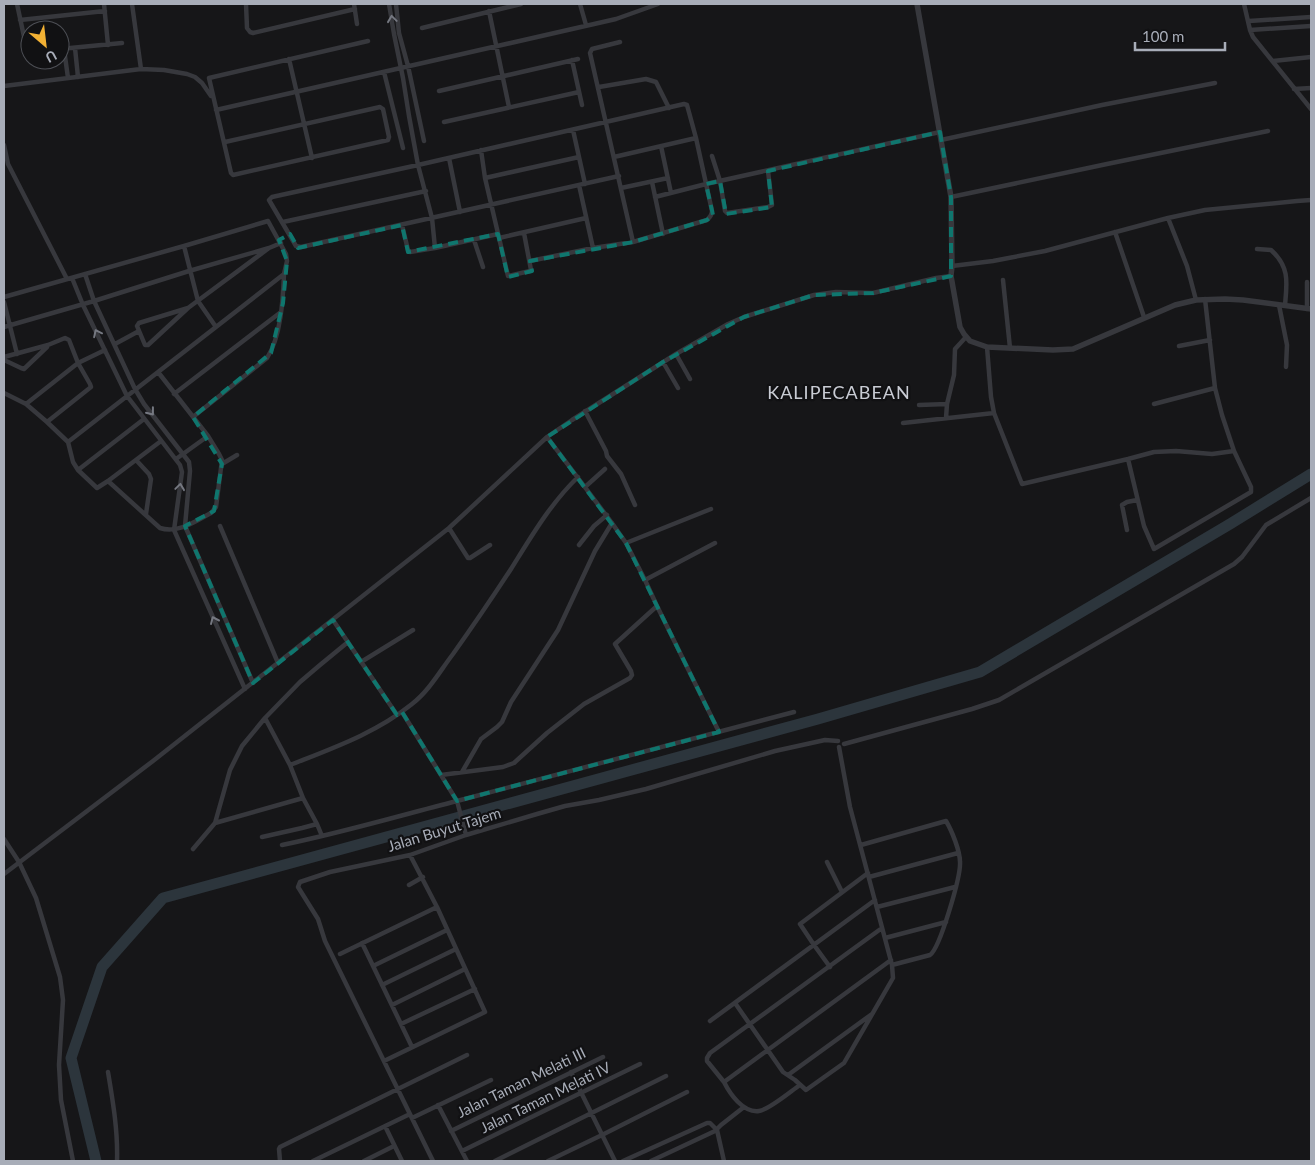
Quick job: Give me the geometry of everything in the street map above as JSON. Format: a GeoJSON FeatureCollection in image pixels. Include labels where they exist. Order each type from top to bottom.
{"type":"FeatureCollection","features":[{"type":"Feature","properties":{"kind":"street"},"geometry":{"type":"LineString","coordinates":[[17,4],[20,20],[105,11]]}},
{"type":"Feature","properties":{"kind":"street"},"geometry":{"type":"LineString","coordinates":[[104,4],[108,45]]}},
{"type":"Feature","properties":{"kind":"street"},"geometry":{"type":"LineString","coordinates":[[132,4],[141,69]]}},
{"type":"Feature","properties":{"kind":"street"},"geometry":{"type":"LineString","coordinates":[[246,4],[248,28],[253,33],[355,10]]}},
{"type":"Feature","properties":{"kind":"street"},"geometry":{"type":"LineString","coordinates":[[354,4],[357,24]]}},
{"type":"Feature","properties":{"kind":"street"},"geometry":{"type":"LineString","coordinates":[[389,4],[418,165],[432,218],[435,248]]}},
{"type":"Feature","properties":{"kind":"street"},"geometry":{"type":"LineString","coordinates":[[396,4],[399,33],[424,141]]}},
{"type":"Feature","properties":{"kind":"street"},"geometry":{"type":"LineString","coordinates":[[422,28],[521,4]]}},
{"type":"Feature","properties":{"kind":"street"},"geometry":{"type":"LineString","coordinates":[[580,4],[586,25]]}},
{"type":"Feature","properties":{"kind":"street"},"geometry":{"type":"LineString","coordinates":[[216,110],[616,19],[658,4]]}},
{"type":"Feature","properties":{"kind":"street"},"geometry":{"type":"LineString","coordinates":[[917,4],[951,197],[951,276],[960,327],[966,337],[975,343],[987,347],[1073,349],[1175,305],[1196,300],[1243,300],[1309,309],[1307,282]]}},
{"type":"Feature","properties":{"kind":"street"},"geometry":{"type":"LineString","coordinates":[[1244,4],[1253,37],[1311,109]]}},
{"type":"Feature","properties":{"kind":"street"},"geometry":{"type":"LineString","coordinates":[[488,11],[509,107]]}},
{"type":"Feature","properties":{"kind":"street"},"geometry":{"type":"LineString","coordinates":[[1249,22],[1311,17]]}},
{"type":"Feature","properties":{"kind":"street"},"geometry":{"type":"LineString","coordinates":[[1250,30],[1311,26]]}},
{"type":"Feature","properties":{"kind":"street"},"geometry":{"type":"LineString","coordinates":[[224,142],[378,107],[382,108],[389,137],[388,140],[233,175],[231,173],[209,77],[368,41]]}},
{"type":"Feature","properties":{"kind":"street"},"geometry":{"type":"LineString","coordinates":[[620,42],[592,49],[590,52],[633,242]]}},
{"type":"Feature","properties":{"kind":"street"},"geometry":{"type":"LineString","coordinates":[[70,48],[122,43]]}},
{"type":"Feature","properties":{"kind":"street"},"geometry":{"type":"LineString","coordinates":[[75,48],[78,77]]}},
{"type":"Feature","properties":{"kind":"street"},"geometry":{"type":"LineString","coordinates":[[1273,61],[1311,57]]}},
{"type":"Feature","properties":{"kind":"street"},"geometry":{"type":"LineString","coordinates":[[289,59],[312,158]]}},
{"type":"Feature","properties":{"kind":"street"},"geometry":{"type":"LineString","coordinates":[[439,91],[578,59]]}},
{"type":"Feature","properties":{"kind":"street"},"geometry":{"type":"LineString","coordinates":[[572,60],[582,105]]}},
{"type":"Feature","properties":{"kind":"street"},"geometry":{"type":"LineString","coordinates":[[4,86],[141,69],[164,70],[195,77],[214,99]]}},
{"type":"Feature","properties":{"kind":"street"},"geometry":{"type":"LineString","coordinates":[[66,70],[68,78]]}},
{"type":"Feature","properties":{"kind":"street"},"geometry":{"type":"LineString","coordinates":[[384,72],[404,148]]}},
{"type":"Feature","properties":{"kind":"street"},"geometry":{"type":"LineString","coordinates":[[599,87],[646,78],[656,82],[669,108]]}},
{"type":"Feature","properties":{"kind":"street"},"geometry":{"type":"LineString","coordinates":[[941,140],[1215,83]]}},
{"type":"Feature","properties":{"kind":"street"},"geometry":{"type":"LineString","coordinates":[[1294,89],[1311,88]]}},
{"type":"Feature","properties":{"kind":"street"},"geometry":{"type":"LineString","coordinates":[[444,122],[579,92]]}},
{"type":"Feature","properties":{"kind":"street"},"geometry":{"type":"LineString","coordinates":[[193,417],[267,358],[272,350],[283,303],[284,274],[288,257],[283,222],[270,201],[272,197],[684,104],[687,105],[708,184],[712,211],[710,218],[633,242],[530,261]]}},
{"type":"Feature","properties":{"kind":"street"},"geometry":{"type":"LineString","coordinates":[[573,130],[585,184]]}},
{"type":"Feature","properties":{"kind":"street"},"geometry":{"type":"LineString","coordinates":[[951,197],[1268,131]]}},
{"type":"Feature","properties":{"kind":"street"},"geometry":{"type":"LineString","coordinates":[[655,197],[940,132]]}},
{"type":"Feature","properties":{"kind":"street"},"geometry":{"type":"LineString","coordinates":[[614,157],[696,138]]}},
{"type":"Feature","properties":{"kind":"street"},"geometry":{"type":"LineString","coordinates":[[4,145],[8,164],[66,279]]}},
{"type":"Feature","properties":{"kind":"street"},"geometry":{"type":"LineString","coordinates":[[661,146],[671,193]]}},
{"type":"Feature","properties":{"kind":"street"},"geometry":{"type":"LineString","coordinates":[[481,150],[485,178],[508,276],[531,270],[524,233]]}},
{"type":"Feature","properties":{"kind":"street"},"geometry":{"type":"LineString","coordinates":[[712,156],[725,210],[728,213],[768,208],[772,205],[768,171]]}},
{"type":"Feature","properties":{"kind":"street"},"geometry":{"type":"LineString","coordinates":[[485,178],[579,157]]}},
{"type":"Feature","properties":{"kind":"street"},"geometry":{"type":"LineString","coordinates":[[449,158],[460,212]]}},
{"type":"Feature","properties":{"kind":"street"},"geometry":{"type":"LineString","coordinates":[[4,297],[268,221],[284,238],[301,247],[618,176]]}},
{"type":"Feature","properties":{"kind":"street"},"geometry":{"type":"LineString","coordinates":[[621,188],[668,178]]}},
{"type":"Feature","properties":{"kind":"street"},"geometry":{"type":"LineString","coordinates":[[652,182],[663,234]]}},
{"type":"Feature","properties":{"kind":"street"},"geometry":{"type":"LineString","coordinates":[[579,185],[593,248]]}},
{"type":"Feature","properties":{"kind":"street"},"geometry":{"type":"LineString","coordinates":[[283,222],[426,191]]}},
{"type":"Feature","properties":{"kind":"street"},"geometry":{"type":"LineString","coordinates":[[952,266],[993,261],[1044,251],[1205,210],[1311,200]]}},
{"type":"Feature","properties":{"kind":"street"},"geometry":{"type":"LineString","coordinates":[[402,225],[410,252],[524,233],[586,218]]}},
{"type":"Feature","properties":{"kind":"street"},"geometry":{"type":"LineString","coordinates":[[1168,218],[1187,266],[1196,300]]}},
{"type":"Feature","properties":{"kind":"street"},"geometry":{"type":"LineString","coordinates":[[1115,232],[1144,318]]}},
{"type":"Feature","properties":{"kind":"street"},"geometry":{"type":"LineString","coordinates":[[188,308],[139,323],[137,326],[145,345],[148,345],[188,308],[284,238]]}},
{"type":"Feature","properties":{"kind":"street"},"geometry":{"type":"LineString","coordinates":[[474,240],[483,267]]}},
{"type":"Feature","properties":{"kind":"street"},"geometry":{"type":"LineString","coordinates":[[184,246],[198,301],[216,327]]}},
{"type":"Feature","properties":{"kind":"street"},"geometry":{"type":"LineString","coordinates":[[4,327],[94,302],[269,248]]}},
{"type":"Feature","properties":{"kind":"street"},"geometry":{"type":"LineString","coordinates":[[1258,249],[1271,250],[1283,266],[1286,274],[1282,305],[1287,345],[1286,366]]}},
{"type":"Feature","properties":{"kind":"street"},"geometry":{"type":"LineString","coordinates":[[85,274],[94,302],[135,390],[189,462],[186,528],[253,682]]}},
{"type":"Feature","properties":{"kind":"street"},"geometry":{"type":"LineString","coordinates":[[68,442],[284,274]]}},
{"type":"Feature","properties":{"kind":"street"},"geometry":{"type":"LineString","coordinates":[[4,874],[153,761],[449,528],[547,437],[585,411],[676,354],[744,317],[814,296],[836,292],[873,293],[951,276]]}},
{"type":"Feature","properties":{"kind":"street"},"geometry":{"type":"LineString","coordinates":[[72,278],[126,396],[180,465],[182,472],[175,532],[245,689]]}},
{"type":"Feature","properties":{"kind":"street"},"geometry":{"type":"LineString","coordinates":[[1003,280],[1010,348]]}},
{"type":"Feature","properties":{"kind":"street"},"geometry":{"type":"LineString","coordinates":[[1128,459],[1144,526],[1152,548],[1156,549],[1251,492],[1251,487],[1234,451],[1215,388],[1205,299]]}},
{"type":"Feature","properties":{"kind":"street"},"geometry":{"type":"LineString","coordinates":[[4,302],[17,354]]}},
{"type":"Feature","properties":{"kind":"street"},"geometry":{"type":"LineString","coordinates":[[174,394],[281,312]]}},
{"type":"Feature","properties":{"kind":"street"},"geometry":{"type":"LineString","coordinates":[[115,344],[139,331]]}},
{"type":"Feature","properties":{"kind":"street"},"geometry":{"type":"LineString","coordinates":[[946,418],[947,404],[954,377],[955,349],[966,337]]}},
{"type":"Feature","properties":{"kind":"street"},"geometry":{"type":"LineString","coordinates":[[4,359],[65,338],[69,340],[78,363],[91,387],[47,422]]}},
{"type":"Feature","properties":{"kind":"street"},"geometry":{"type":"LineString","coordinates":[[1179,346],[1210,340]]}},
{"type":"Feature","properties":{"kind":"street"},"geometry":{"type":"LineString","coordinates":[[4,359],[24,368],[48,345]]}},
{"type":"Feature","properties":{"kind":"street"},"geometry":{"type":"LineString","coordinates":[[987,347],[994,413],[1022,484],[1154,452],[1212,454],[1234,451]]}},
{"type":"Feature","properties":{"kind":"street"},"geometry":{"type":"LineString","coordinates":[[26,404],[78,363],[105,350]]}},
{"type":"Feature","properties":{"kind":"street"},"geometry":{"type":"LineString","coordinates":[[676,354],[690,379]]}},
{"type":"Feature","properties":{"kind":"street"},"geometry":{"type":"LineString","coordinates":[[663,362],[678,388]]}},
{"type":"Feature","properties":{"kind":"street"},"geometry":{"type":"LineString","coordinates":[[108,481],[160,528],[166,530],[175,532],[186,528],[211,513],[216,507],[222,460],[208,436],[158,372]]}},
{"type":"Feature","properties":{"kind":"street"},"geometry":{"type":"LineString","coordinates":[[1154,404],[1215,388]]}},
{"type":"Feature","properties":{"kind":"street"},"geometry":{"type":"LineString","coordinates":[[4,393],[26,404],[68,442],[73,462],[78,470],[96,487],[108,481],[161,440]]}},
{"type":"Feature","properties":{"kind":"street"},"geometry":{"type":"LineString","coordinates":[[919,405],[947,404]]}},
{"type":"Feature","properties":{"kind":"street"},"geometry":{"type":"LineString","coordinates":[[585,411],[607,456],[621,474],[635,505]]}},
{"type":"Feature","properties":{"kind":"street"},"geometry":{"type":"LineString","coordinates":[[903,423],[994,413]]}},
{"type":"Feature","properties":{"kind":"street"},"geometry":{"type":"LineString","coordinates":[[78,470],[144,419]]}},
{"type":"Feature","properties":{"kind":"street"},"geometry":{"type":"LineString","coordinates":[[176,459],[208,436]]}},
{"type":"Feature","properties":{"kind":"street"},"geometry":{"type":"LineString","coordinates":[[547,437],[626,543],[719,732]]}},
{"type":"Feature","properties":{"kind":"street"},"geometry":{"type":"LineString","coordinates":[[222,464],[237,454]]}},
{"type":"Feature","properties":{"kind":"street"},"geometry":{"type":"LineString","coordinates":[[136,460],[151,479],[146,514]]}},
{"type":"Feature","properties":{"kind":"street"},"geometry":{"type":"LineString","coordinates":[[585,487],[605,469]]}},
{"type":"Feature","properties":{"kind":"street"},"geometry":{"type":"LineString","coordinates":[[290,765],[363,735],[400,714],[413,704],[425,691],[484,610],[546,513],[565,489],[578,477]]}},
{"type":"Feature","properties":{"kind":"street","name":"Jalan Buyut Tajem"},"geometry":{"type":"LineString","coordinates":[[433,1161],[323,937],[318,918],[298,887],[300,882],[330,872],[410,855],[466,833],[565,806],[646,789],[775,751],[825,740],[840,744],[999,700],[1234,564],[1242,557],[1266,525],[1311,498]]}},
{"type":"Feature","properties":{"kind":"street"},"geometry":{"type":"LineString","coordinates":[[1127,530],[1122,505],[1137,500]]}},
{"type":"Feature","properties":{"kind":"street"},"geometry":{"type":"LineString","coordinates":[[626,543],[711,509]]}},
{"type":"Feature","properties":{"kind":"street"},"geometry":{"type":"LineString","coordinates":[[579,545],[594,526],[607,515]]}},
{"type":"Feature","properties":{"kind":"street"},"geometry":{"type":"LineString","coordinates":[[462,772],[481,739],[502,722],[511,702],[558,630],[594,551],[612,523]]}},
{"type":"Feature","properties":{"kind":"street"},"geometry":{"type":"LineString","coordinates":[[220,526],[278,662]]}},
{"type":"Feature","properties":{"kind":"street"},"geometry":{"type":"LineString","coordinates":[[449,528],[468,558],[490,545]]}},
{"type":"Feature","properties":{"kind":"street"},"geometry":{"type":"LineString","coordinates":[[645,580],[715,543]]}},
{"type":"Feature","properties":{"kind":"street"},"geometry":{"type":"LineString","coordinates":[[441,775],[503,767],[514,763],[547,733],[584,704],[630,678],[631,672],[615,644],[657,606]]}},
{"type":"Feature","properties":{"kind":"street"},"geometry":{"type":"LineString","coordinates":[[335,618],[361,662],[400,714],[441,775],[458,803],[466,833]]}},
{"type":"Feature","properties":{"kind":"street"},"geometry":{"type":"LineString","coordinates":[[361,662],[413,630]]}},
{"type":"Feature","properties":{"kind":"street"},"geometry":{"type":"LineString","coordinates":[[193,849],[215,823],[228,774],[242,746],[265,718],[300,682],[348,642]]}},
{"type":"Feature","properties":{"kind":"street"},"geometry":{"type":"LineString","coordinates":[[228,650],[237,646]]}},
{"type":"Feature","properties":{"kind":"street"},"geometry":{"type":"LineString","coordinates":[[282,845],[458,803],[794,712]]}},
{"type":"Feature","properties":{"kind":"street"},"geometry":{"type":"LineString","coordinates":[[265,718],[290,765],[303,798],[322,836]]}},
{"type":"Feature","properties":{"kind":"street"},"geometry":{"type":"LineString","coordinates":[[735,1003],[783,1072],[806,1090],[844,1063],[894,978],[892,963],[850,807],[840,744]]}},
{"type":"Feature","properties":{"kind":"street"},"geometry":{"type":"LineString","coordinates":[[215,823],[303,798]]}},
{"type":"Feature","properties":{"kind":"street"},"geometry":{"type":"LineString","coordinates":[[724,1082],[892,963],[932,954],[946,922],[959,876],[960,863],[958,853],[946,822],[861,845]]}},
{"type":"Feature","properties":{"kind":"street"},"geometry":{"type":"LineString","coordinates":[[262,837],[317,824]]}},
{"type":"Feature","properties":{"kind":"street"},"geometry":{"type":"LineString","coordinates":[[4,839],[20,861],[36,898],[60,978],[63,1000],[59,1065],[61,1100],[73,1161]]}},
{"type":"Feature","properties":{"kind":"street"},"geometry":{"type":"LineString","coordinates":[[830,967],[800,924],[842,892],[869,875],[958,853]]}},
{"type":"Feature","properties":{"kind":"street"},"geometry":{"type":"LineString","coordinates":[[384,1060],[485,1012],[423,877],[410,855]]}},
{"type":"Feature","properties":{"kind":"street"},"geometry":{"type":"LineString","coordinates":[[827,862],[842,892]]}},
{"type":"Feature","properties":{"kind":"street"},"geometry":{"type":"LineString","coordinates":[[409,885],[423,877]]}},
{"type":"Feature","properties":{"kind":"street"},"geometry":{"type":"LineString","coordinates":[[877,907],[955,887]]}},
{"type":"Feature","properties":{"kind":"street"},"geometry":{"type":"LineString","coordinates":[[710,1021],[875,900]]}},
{"type":"Feature","properties":{"kind":"street"},"geometry":{"type":"LineString","coordinates":[[340,954],[437,907]]}},
{"type":"Feature","properties":{"kind":"street"},"geometry":{"type":"LineString","coordinates":[[885,938],[946,922]]}},
{"type":"Feature","properties":{"kind":"street"},"geometry":{"type":"LineString","coordinates":[[800,1085],[769,1108],[760,1111],[744,1107],[731,1094],[707,1061],[708,1056],[882,928]]}},
{"type":"Feature","properties":{"kind":"street"},"geometry":{"type":"LineString","coordinates":[[373,966],[447,930]]}},
{"type":"Feature","properties":{"kind":"street"},"geometry":{"type":"LineString","coordinates":[[362,943],[412,1047]]}},
{"type":"Feature","properties":{"kind":"street"},"geometry":{"type":"LineString","coordinates":[[382,984],[456,949]]}},
{"type":"Feature","properties":{"kind":"street"},"geometry":{"type":"LineString","coordinates":[[392,1005],[465,969]]}},
{"type":"Feature","properties":{"kind":"street"},"geometry":{"type":"LineString","coordinates":[[401,1024],[475,989]]}},
{"type":"Feature","properties":{"kind":"street"},"geometry":{"type":"LineString","coordinates":[[788,1075],[874,1013]]}},
{"type":"Feature","properties":{"kind":"street"},"geometry":{"type":"LineString","coordinates":[[280,1161],[280,1147],[467,1055]]}},
{"type":"Feature","properties":{"kind":"street","name":"Jalan Taman Melati III"},"geometry":{"type":"LineString","coordinates":[[451,1131],[603,1057]]}},
{"type":"Feature","properties":{"kind":"street","name":"Jalan Taman Melati IV"},"geometry":{"type":"LineString","coordinates":[[462,1151],[640,1064]]}},
{"type":"Feature","properties":{"kind":"street"},"geometry":{"type":"LineString","coordinates":[[108,1072],[115,1111],[118,1144],[117,1161]]}},
{"type":"Feature","properties":{"kind":"street"},"geometry":{"type":"LineString","coordinates":[[571,1072],[615,1161]]}},
{"type":"Feature","properties":{"kind":"street"},"geometry":{"type":"LineString","coordinates":[[495,1161],[666,1076]]}},
{"type":"Feature","properties":{"kind":"street"},"geometry":{"type":"LineString","coordinates":[[313,1161],[385,1126],[438,1106],[491,1080]]}},
{"type":"Feature","properties":{"kind":"street"},"geometry":{"type":"LineString","coordinates":[[548,1161],[686,1092]]}},
{"type":"Feature","properties":{"kind":"street"},"geometry":{"type":"LineString","coordinates":[[438,1106],[466,1161]]}},
{"type":"Feature","properties":{"kind":"street"},"geometry":{"type":"LineString","coordinates":[[651,1161],[717,1130],[744,1107]]}},
{"type":"Feature","properties":{"kind":"street"},"geometry":{"type":"LineString","coordinates":[[623,1161],[702,1125],[710,1124],[717,1130],[724,1161]]}},
{"type":"Feature","properties":{"kind":"street"},"geometry":{"type":"LineString","coordinates":[[385,1126],[402,1161]]}},
{"type":"Feature","properties":{"kind":"street"},"geometry":{"type":"LineString","coordinates":[[364,1161],[394,1146]]}},
{"type":"Feature","properties":{"kind":"highlighted area"},"geometry":{"type":"Polygon","coordinates":[[[940,132],[951,197],[951,276],[873,293],[814,295],[744,317],[663,362],[547,437],[626,543],[719,732],[457,801],[402,712],[397,715],[333,620],[253,683],[185,526],[214,511],[222,464],[193,417],[271,353],[283,303],[287,261],[279,240],[290,234],[298,248],[402,225],[408,252],[498,234],[508,277],[532,271],[530,261],[633,242],[707,220],[713,215],[706,184],[720,181],[726,214],[772,207],[768,171],[940,132]]]}},
{"type":"Feature","properties":{"kind":"waterway"},"geometry":{"type":"LineString","coordinates":[[96,1161],[71,1058],[102,967],[163,898],[818,719],[980,672],[1311,474]]}},
{"type":"Feature","properties":{"kind":"district","name":"KALIPECABEAN"},"geometry":{"type":"Point","coordinates":[839,392]}}]}
